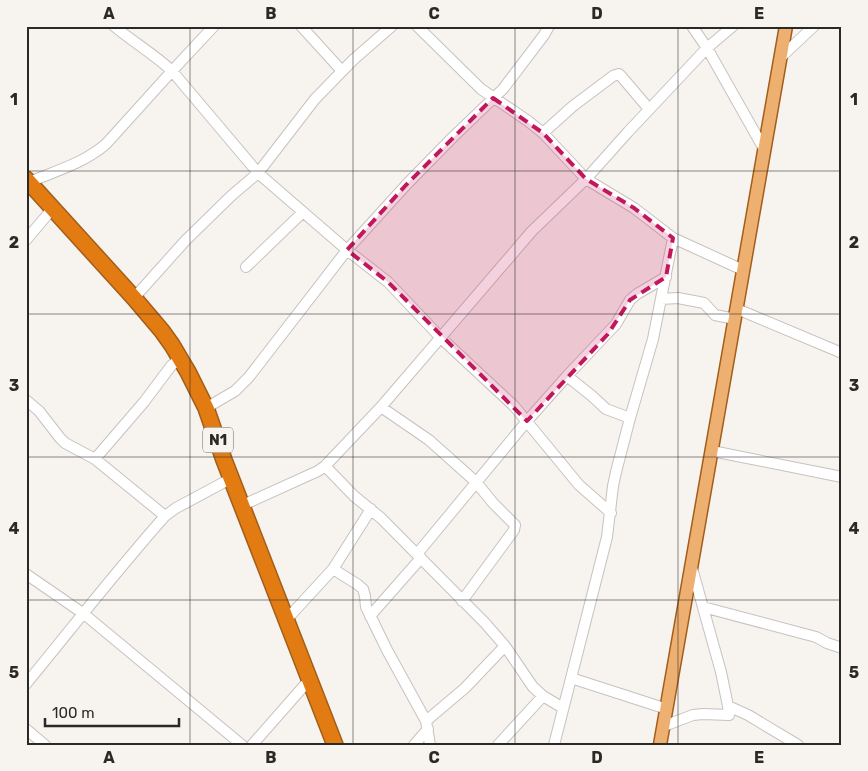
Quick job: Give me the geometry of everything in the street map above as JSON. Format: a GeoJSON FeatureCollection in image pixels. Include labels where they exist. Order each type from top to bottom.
{"type":"FeatureCollection","features":[{"type":"Feature","properties":{"kind":"highway","name":"N1"},"geometry":{"type":"LineString","coordinates":[[28,180],[134,298],[162,331],[180,358],[206,408],[335,745]]}},
{"type":"Feature","properties":{"kind":"main road"},"geometry":{"type":"LineString","coordinates":[[660,745],[786,26]]}},
{"type":"Feature","properties":{"kind":"street"},"geometry":{"type":"LineString","coordinates":[[114,26],[132,42],[160,60],[172,71],[258,173],[347,250],[388,282],[440,337],[506,398],[580,485],[611,513]]}},
{"type":"Feature","properties":{"kind":"street"},"geometry":{"type":"LineString","coordinates":[[28,180],[70,166],[97,152],[214,26]]}},
{"type":"Feature","properties":{"kind":"street"},"geometry":{"type":"LineString","coordinates":[[302,26],[342,71]]}},
{"type":"Feature","properties":{"kind":"street"},"geometry":{"type":"LineString","coordinates":[[134,298],[185,242],[231,196],[258,173],[315,99],[352,60],[392,26]]}},
{"type":"Feature","properties":{"kind":"street"},"geometry":{"type":"LineString","coordinates":[[417,26],[481,89],[543,133],[586,179],[634,208],[673,238],[743,270]]}},
{"type":"Feature","properties":{"kind":"street"},"geometry":{"type":"LineString","coordinates":[[206,408],[235,391],[249,377],[347,250],[406,184],[503,89],[544,35],[548,26]]}},
{"type":"Feature","properties":{"kind":"street"},"geometry":{"type":"LineString","coordinates":[[692,26],[707,48],[764,149]]}},
{"type":"Feature","properties":{"kind":"street"},"geometry":{"type":"LineString","coordinates":[[243,505],[318,471],[325,466],[381,407],[532,231],[586,179],[707,48],[733,26]]}},
{"type":"Feature","properties":{"kind":"street"},"geometry":{"type":"LineString","coordinates":[[780,58],[814,26]]}},
{"type":"Feature","properties":{"kind":"street"},"geometry":{"type":"LineString","coordinates":[[543,133],[573,106],[613,76],[619,74],[649,109]]}},
{"type":"Feature","properties":{"kind":"street"},"geometry":{"type":"LineString","coordinates":[[26,240],[53,208]]}},
{"type":"Feature","properties":{"kind":"street"},"geometry":{"type":"LineString","coordinates":[[246,267],[303,212]]}},
{"type":"Feature","properties":{"kind":"street"},"geometry":{"type":"LineString","coordinates":[[554,745],[607,536],[613,486],[653,339],[673,238]]}},
{"type":"Feature","properties":{"kind":"street"},"geometry":{"type":"LineString","coordinates":[[370,616],[527,421],[566,376],[616,324],[630,300],[666,277]]}},
{"type":"Feature","properties":{"kind":"street"},"geometry":{"type":"LineString","coordinates":[[662,299],[678,298],[704,303],[715,315],[736,314],[842,354]]}},
{"type":"Feature","properties":{"kind":"street"},"geometry":{"type":"LineString","coordinates":[[95,459],[144,402],[171,366],[180,358]]}},
{"type":"Feature","properties":{"kind":"street"},"geometry":{"type":"LineString","coordinates":[[566,376],[606,409],[630,418]]}},
{"type":"Feature","properties":{"kind":"street"},"geometry":{"type":"LineString","coordinates":[[26,400],[39,411],[65,443],[95,459],[165,516]]}},
{"type":"Feature","properties":{"kind":"street"},"geometry":{"type":"LineString","coordinates":[[381,407],[429,440],[476,482],[514,525],[514,530],[462,601]]}},
{"type":"Feature","properties":{"kind":"street"},"geometry":{"type":"LineString","coordinates":[[712,451],[842,477]]}},
{"type":"Feature","properties":{"kind":"street"},"geometry":{"type":"LineString","coordinates":[[325,466],[354,496],[371,509],[419,556],[485,623],[505,646],[533,686],[544,696],[563,708]]}},
{"type":"Feature","properties":{"kind":"street"},"geometry":{"type":"LineString","coordinates":[[26,684],[165,516],[176,508],[232,478]]}},
{"type":"Feature","properties":{"kind":"street"},"geometry":{"type":"LineString","coordinates":[[287,619],[333,568],[371,509]]}},
{"type":"Feature","properties":{"kind":"street"},"geometry":{"type":"LineString","coordinates":[[664,726],[692,715],[729,715],[721,672],[692,566]]}},
{"type":"Feature","properties":{"kind":"street"},"geometry":{"type":"LineString","coordinates":[[333,568],[358,584],[362,589],[370,616],[427,725],[430,745]]}},
{"type":"Feature","properties":{"kind":"street"},"geometry":{"type":"LineString","coordinates":[[26,574],[84,614],[242,745]]}},
{"type":"Feature","properties":{"kind":"street"},"geometry":{"type":"LineString","coordinates":[[703,607],[816,636],[827,643],[842,648]]}},
{"type":"Feature","properties":{"kind":"street"},"geometry":{"type":"LineString","coordinates":[[414,745],[427,725],[505,646]]}},
{"type":"Feature","properties":{"kind":"street"},"geometry":{"type":"LineString","coordinates":[[571,678],[667,709]]}},
{"type":"Feature","properties":{"kind":"street"},"geometry":{"type":"LineString","coordinates":[[252,745],[310,680]]}},
{"type":"Feature","properties":{"kind":"street"},"geometry":{"type":"LineString","coordinates":[[498,745],[544,696]]}},
{"type":"Feature","properties":{"kind":"street"},"geometry":{"type":"LineString","coordinates":[[728,706],[748,715],[798,745]]}},
{"type":"Feature","properties":{"kind":"street"},"geometry":{"type":"LineString","coordinates":[[26,729],[45,745]]}},
{"type":"Feature","properties":{"kind":"highlighted area"},"geometry":{"type":"Polygon","coordinates":[[[493,98],[543,133],[586,179],[634,208],[673,238],[666,277],[630,300],[608,334],[527,421],[388,282],[347,250],[406,185],[493,98]]]}}]}
